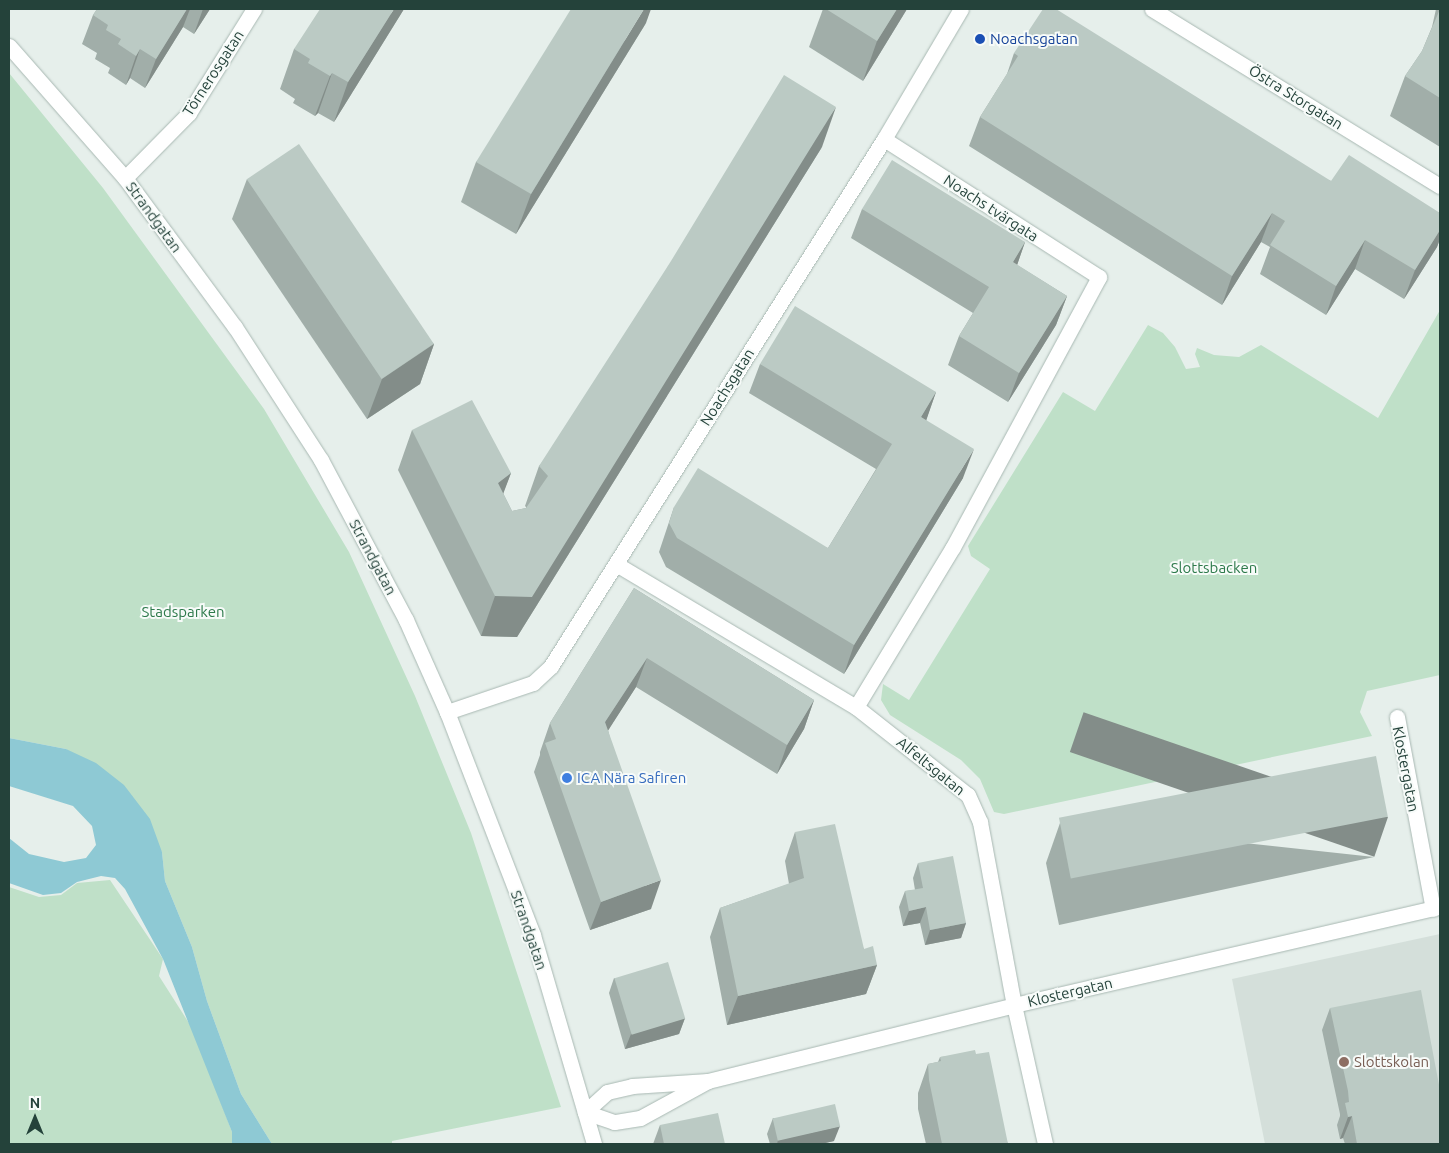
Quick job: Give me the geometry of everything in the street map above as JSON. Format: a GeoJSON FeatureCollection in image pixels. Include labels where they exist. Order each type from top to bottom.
{"type":"FeatureCollection","features":[{"type":"Feature","properties":{"kind":"street","name":"Törnerosgatan"},"geometry":{"type":"LineString","coordinates":[[125,178],[189,113],[254,9]]}},
{"type":"Feature","properties":{"kind":"street","name":"Noachsgatan"},"geometry":{"type":"LineString","coordinates":[[447,712],[533,683],[551,666],[884,139],[961,9]]}},
{"type":"Feature","properties":{"kind":"street","name":"Östra Storgatan"},"geometry":{"type":"LineString","coordinates":[[1152,9],[1440,186]]}},
{"type":"Feature","properties":{"kind":"street","name":"Strandgatan"},"geometry":{"type":"LineString","coordinates":[[9,46],[125,178],[235,328],[321,460],[406,620],[447,712],[532,935],[594,1144]]}},
{"type":"Feature","properties":{"kind":"street","name":"Noachs tvärgata"},"geometry":{"type":"LineString","coordinates":[[856,707],[953,547],[1099,277],[884,139]]}},
{"type":"Feature","properties":{"kind":"street","name":"Alfeltsgatan"},"geometry":{"type":"LineString","coordinates":[[616,564],[856,707],[968,795],[980,822],[1014,1005],[1045,1144]]}},
{"type":"Feature","properties":{"kind":"street","name":"Klostergatan"},"geometry":{"type":"LineString","coordinates":[[708,1080],[640,1118],[614,1122],[585,1112],[607,1092],[632,1086],[708,1080],[1014,1005],[1436,908],[1397,717]]}},
{"type":"Feature","properties":{"kind":"shaded area","name":"Slottskolan"},"geometry":{"type":"Polygon","coordinates":[[[1440,934],[1440,1144],[1265,1144],[1232,979],[1440,934]]]}},
{"type":"Feature","properties":{"kind":"green space","name":"Stadsparken"},"geometry":{"type":"Polygon","coordinates":[[[9,73],[103,188],[264,409],[349,552],[415,696],[471,833],[561,1107],[392,1141],[392,1144],[272,1144],[241,1094],[207,1001],[192,947],[165,881],[162,852],[66,749],[9,738],[9,73]]]}},
{"type":"Feature","properties":{"kind":"green space","name":"Slottsbacken"},"geometry":{"type":"Polygon","coordinates":[[[1440,310],[1440,675],[1367,691],[1360,712],[1372,736],[1004,814],[994,812],[980,779],[961,760],[890,715],[881,700],[883,684],[909,700],[990,569],[971,556],[968,546],[1063,392],[1095,411],[1148,325],[1163,333],[1175,347],[1186,369],[1200,367],[1195,354],[1197,348],[1214,355],[1239,357],[1261,345],[1378,418],[1440,310]]]}},
{"type":"Feature","properties":{"kind":"green space"},"geometry":{"type":"Polygon","coordinates":[[[110,880],[163,959],[159,976],[194,1031],[232,1132],[232,1144],[9,1144],[9,887],[39,897],[61,895],[77,883],[110,880]]]}},
{"type":"Feature","properties":{"kind":"water"},"geometry":{"type":"Polygon","coordinates":[[[9,738],[66,749],[96,763],[124,785],[150,819],[162,852],[165,881],[192,947],[207,1001],[241,1094],[272,1144],[232,1144],[232,1132],[163,959],[125,889],[115,878],[101,876],[77,882],[61,893],[43,895],[9,883],[9,838],[29,854],[64,862],[86,858],[96,845],[92,826],[73,806],[9,786],[9,738]]]}},
{"type":"Feature","properties":{"kind":"building"},"geometry":{"type":"Polygon","coordinates":[[[97,9],[187,9],[156,59],[140,49],[136,56],[118,44],[121,39],[106,30],[108,25],[93,15],[97,9]]]}},
{"type":"Feature","properties":{"kind":"building"},"geometry":{"type":"Polygon","coordinates":[[[320,9],[394,9],[348,82],[332,73],[330,76],[308,63],[310,59],[294,49],[320,9]]]}},
{"type":"Feature","properties":{"kind":"building"},"geometry":{"type":"Polygon","coordinates":[[[571,9],[644,9],[531,194],[476,162],[571,9]]]}},
{"type":"Feature","properties":{"kind":"building"},"geometry":{"type":"Polygon","coordinates":[[[826,9],[897,9],[877,41],[826,9]]]}},
{"type":"Feature","properties":{"kind":"building"},"geometry":{"type":"Polygon","coordinates":[[[1043,9],[1056,9],[1331,181],[1349,155],[1440,213],[1440,230],[1415,270],[1365,240],[1336,286],[1270,245],[1285,221],[1272,213],[1232,276],[980,117],[1018,56],[1014,53],[1043,9]]]}},
{"type":"Feature","properties":{"kind":"building"},"geometry":{"type":"Polygon","coordinates":[[[1440,9],[1440,98],[1405,76],[1422,51],[1440,9]]]}},
{"type":"Feature","properties":{"kind":"building"},"geometry":{"type":"Polygon","coordinates":[[[784,75],[836,107],[532,597],[495,596],[412,430],[472,400],[511,473],[498,483],[512,511],[526,508],[548,476],[539,466],[671,261],[784,75]]]}},
{"type":"Feature","properties":{"kind":"building"},"geometry":{"type":"Polygon","coordinates":[[[299,144],[434,344],[382,379],[247,179],[299,144]]]}},
{"type":"Feature","properties":{"kind":"building"},"geometry":{"type":"Polygon","coordinates":[[[892,160],[1025,242],[1013,262],[1067,296],[1019,373],[959,336],[989,287],[862,209],[892,160]]]}},
{"type":"Feature","properties":{"kind":"building"},"geometry":{"type":"Polygon","coordinates":[[[795,306],[936,392],[921,417],[974,449],[854,645],[677,538],[669,523],[674,507],[698,468],[828,548],[892,444],[760,364],[795,306]]]}},
{"type":"Feature","properties":{"kind":"building"},"geometry":{"type":"Polygon","coordinates":[[[634,588],[814,700],[787,745],[647,658],[605,722],[661,880],[601,902],[545,743],[556,739],[550,723],[634,588]]]}},
{"type":"Feature","properties":{"kind":"building"},"geometry":{"type":"Polygon","coordinates":[[[1376,756],[1388,817],[1071,878],[1059,818],[1376,756]]]}},
{"type":"Feature","properties":{"kind":"building"},"geometry":{"type":"Polygon","coordinates":[[[835,824],[864,949],[873,946],[877,965],[738,996],[720,908],[804,878],[795,832],[835,824]]]}},
{"type":"Feature","properties":{"kind":"building"},"geometry":{"type":"Polygon","coordinates":[[[953,856],[966,923],[930,930],[926,907],[909,911],[905,891],[923,888],[918,863],[953,856]]]}},
{"type":"Feature","properties":{"kind":"building"},"geometry":{"type":"Polygon","coordinates":[[[668,962],[685,1018],[632,1035],[614,978],[668,962]]]}},
{"type":"Feature","properties":{"kind":"building"},"geometry":{"type":"Polygon","coordinates":[[[1421,990],[1440,1090],[1440,1144],[1357,1144],[1352,1116],[1348,1117],[1345,1103],[1349,1102],[1348,1091],[1330,1008],[1421,990]]]}},
{"type":"Feature","properties":{"kind":"building"},"geometry":{"type":"Polygon","coordinates":[[[975,1050],[976,1054],[989,1052],[1008,1144],[942,1144],[929,1080],[928,1064],[941,1061],[940,1057],[975,1050]]]}},
{"type":"Feature","properties":{"kind":"building"},"geometry":{"type":"Polygon","coordinates":[[[835,1104],[840,1126],[778,1141],[773,1118],[835,1104]]]}},
{"type":"Feature","properties":{"kind":"building"},"geometry":{"type":"Polygon","coordinates":[[[718,1113],[725,1144],[664,1144],[660,1125],[718,1113]]]}},
{"type":"Feature","properties":{"kind":"place","name":"Noachsgatan"},"geometry":{"type":"Point","coordinates":[980,39]}},
{"type":"Feature","properties":{"kind":"place","name":"ICA Nära Safiren"},"geometry":{"type":"Point","coordinates":[567,778]}},
{"type":"Feature","properties":{"kind":"place","name":"Slottskolan"},"geometry":{"type":"Point","coordinates":[1344,1062]}}]}
